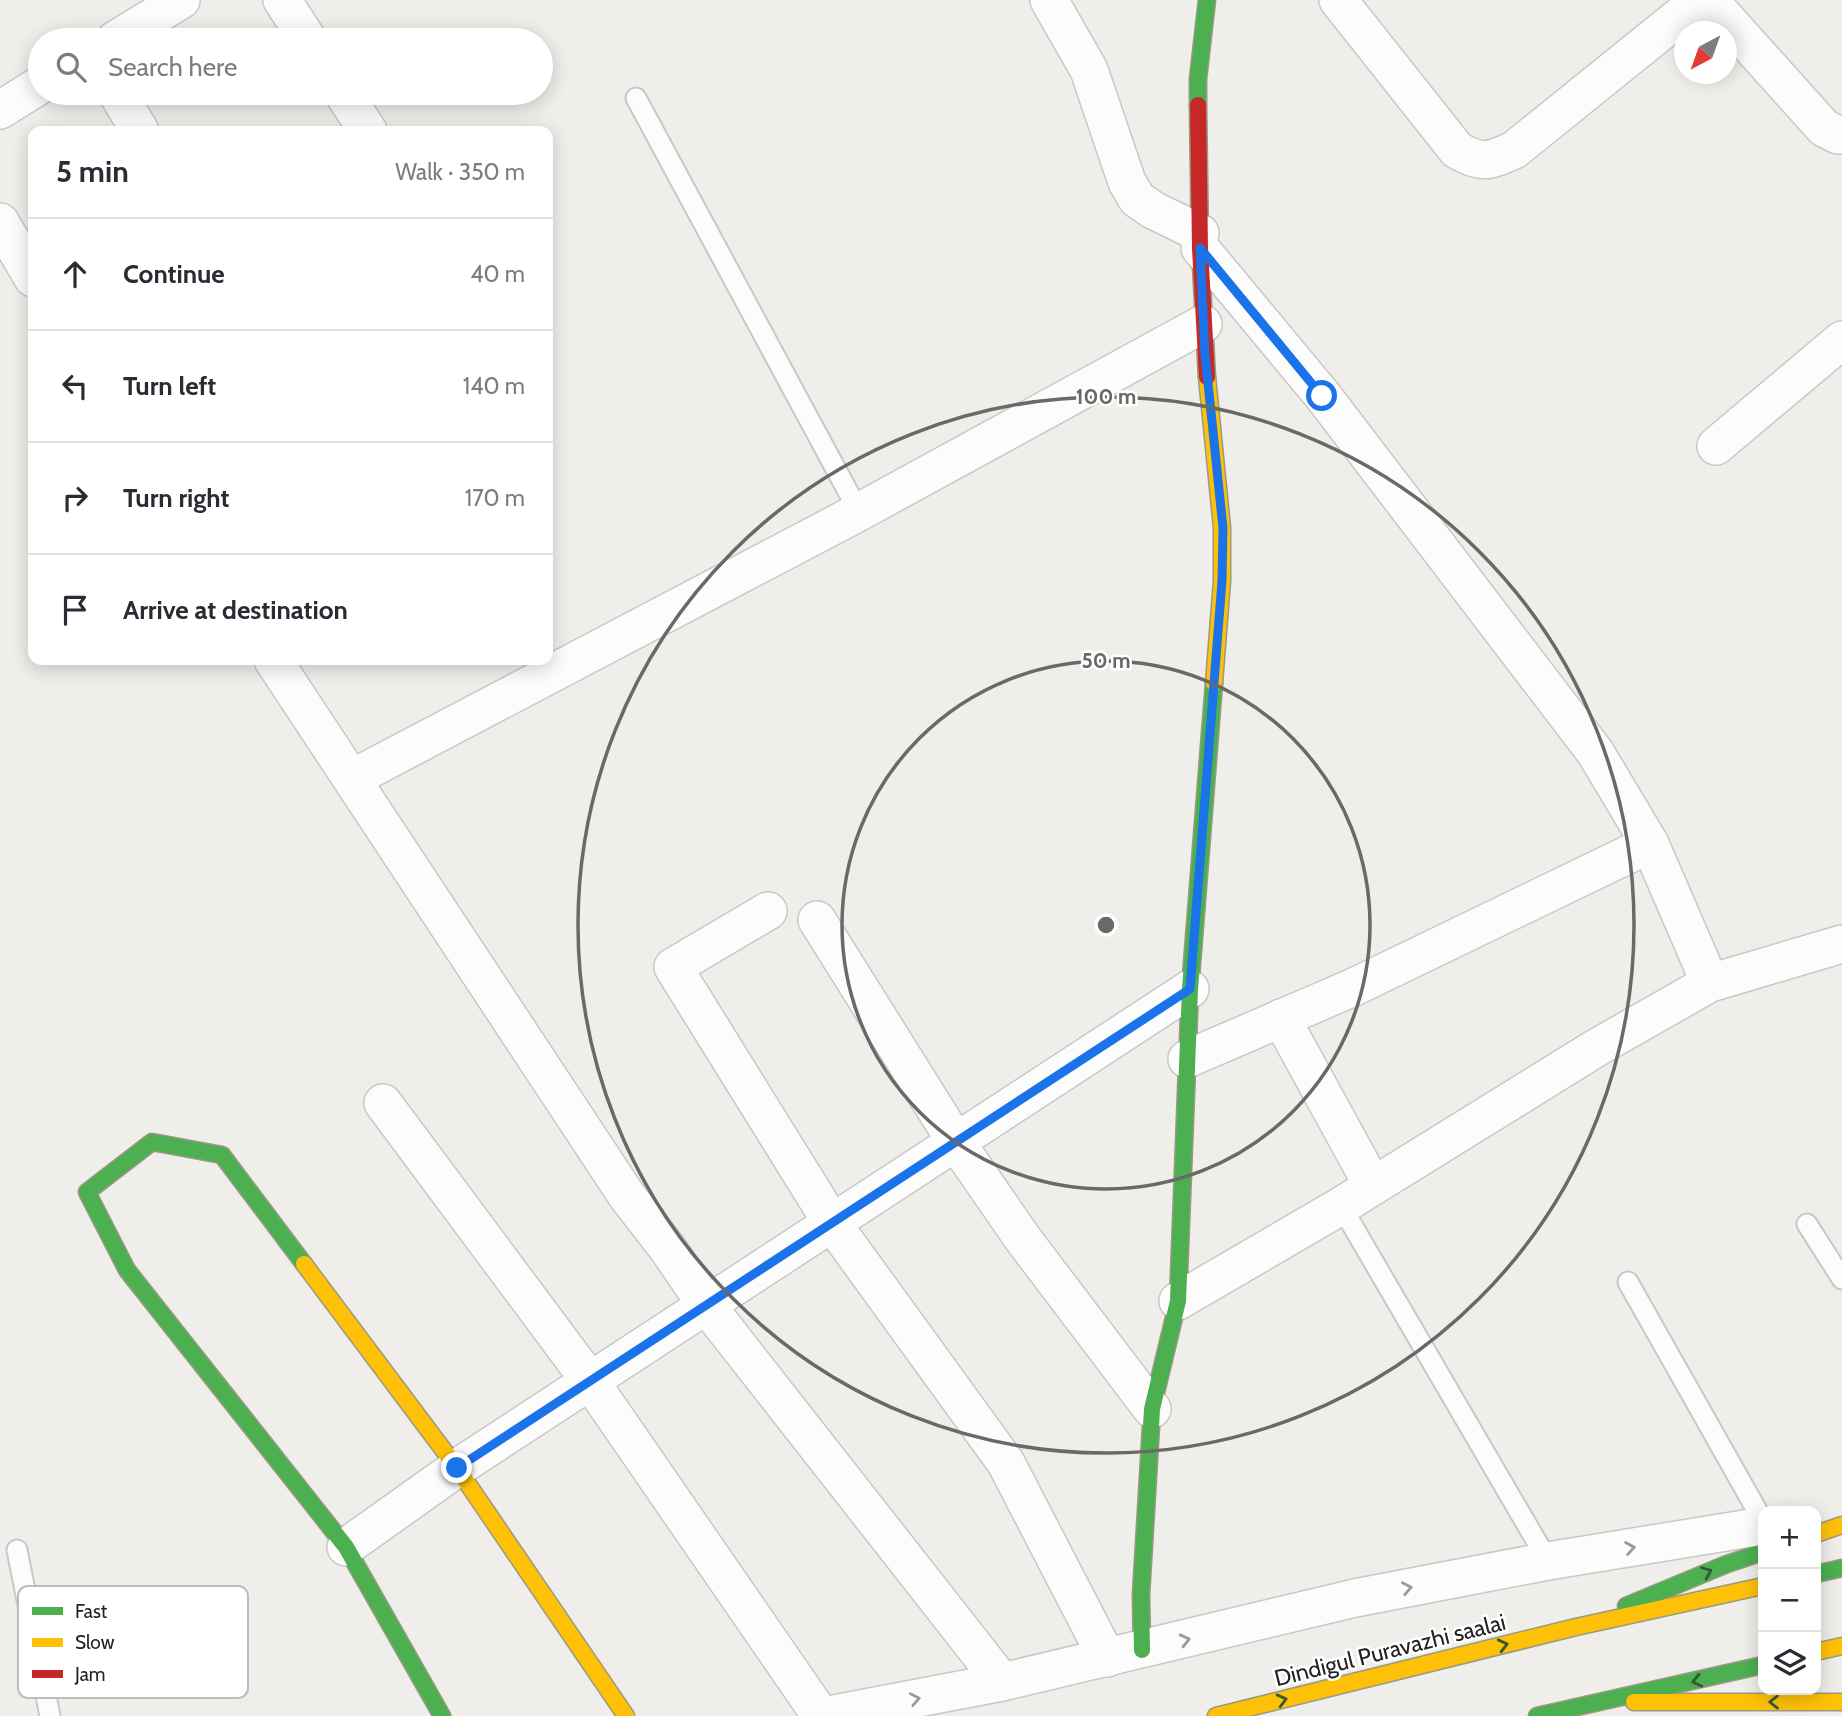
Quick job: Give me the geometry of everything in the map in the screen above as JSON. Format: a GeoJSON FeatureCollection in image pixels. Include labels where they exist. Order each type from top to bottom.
{"type":"FeatureCollection","features":[{"type":"Feature","properties":{"kind":"main road"},"geometry":{"type":"LineString","coordinates":[[1142,1650],[1141,1595],[1152,1409],[1178,1301],[1190,989],[1222,581],[1223,528],[1203,324],[1200,241],[1198,79],[1207,0]]}},
{"type":"Feature","properties":{"kind":"main road"},"geometry":{"type":"LineString","coordinates":[[442,1716],[346,1547],[127,1270],[87,1192],[152,1142],[222,1155],[457,1468],[626,1716]]}},
{"type":"Feature","properties":{"kind":"main road"},"geometry":{"type":"LineString","coordinates":[[1821,1532],[1842,1525]]}},
{"type":"Feature","properties":{"kind":"main road"},"geometry":{"type":"LineString","coordinates":[[1576,1628],[1727,1564],[1758,1554]]}},
{"type":"Feature","properties":{"kind":"main road"},"geometry":{"type":"LineString","coordinates":[[1821,1573],[1842,1568]]}},
{"type":"Feature","properties":{"kind":"main road"},"geometry":{"type":"LineString","coordinates":[[1576,1628],[1758,1587]]}},
{"type":"Feature","properties":{"kind":"main road","name":"Dindigul Puravazhi saalai"},"geometry":{"type":"LineString","coordinates":[[1216,1716],[1576,1628]]}},
{"type":"Feature","properties":{"kind":"main road"},"geometry":{"type":"LineString","coordinates":[[1821,1652],[1842,1646]]}},
{"type":"Feature","properties":{"kind":"main road"},"geometry":{"type":"LineString","coordinates":[[1537,1716],[1758,1666]]}},
{"type":"Feature","properties":{"kind":"main road"},"geometry":{"type":"LineString","coordinates":[[1597,1702],[1842,1702]]}},
{"type":"Feature","properties":{"kind":"street"},"geometry":{"type":"LineString","coordinates":[[135,28],[181,0]]}},
{"type":"Feature","properties":{"kind":"street"},"geometry":{"type":"LineString","coordinates":[[282,0],[300,28]]}},
{"type":"Feature","properties":{"kind":"street"},"geometry":{"type":"LineString","coordinates":[[1049,0],[1089,69],[1127,182],[1137,199],[1200,241],[1595,752],[1650,844],[1710,983]]}},
{"type":"Feature","properties":{"kind":"street"},"geometry":{"type":"LineString","coordinates":[[1338,0],[1457,150],[1477,161],[1497,158],[1514,150],[1700,0]]}},
{"type":"Feature","properties":{"kind":"street"},"geometry":{"type":"LineString","coordinates":[[1709,0],[1824,128],[1842,135]]}},
{"type":"Feature","properties":{"kind":"street"},"geometry":{"type":"LineString","coordinates":[[0,110],[28,92]]}},
{"type":"Feature","properties":{"kind":"street"},"geometry":{"type":"LineString","coordinates":[[124,105],[137,126]]}},
{"type":"Feature","properties":{"kind":"street"},"geometry":{"type":"LineString","coordinates":[[351,105],[365,126]]}},
{"type":"Feature","properties":{"kind":"street"},"geometry":{"type":"LineString","coordinates":[[0,222],[28,270]]}},
{"type":"Feature","properties":{"kind":"street"},"geometry":{"type":"LineString","coordinates":[[353,778],[859,512],[1203,324]]}},
{"type":"Feature","properties":{"kind":"street"},"geometry":{"type":"LineString","coordinates":[[1716,446],[1842,340]]}},
{"type":"Feature","properties":{"kind":"street"},"geometry":{"type":"LineString","coordinates":[[276,665],[626,1196],[668,1249],[707,1306],[1002,1682]]}},
{"type":"Feature","properties":{"kind":"street"},"geometry":{"type":"LineString","coordinates":[[1187,1059],[1354,987],[1650,844]]}},
{"type":"Feature","properties":{"kind":"street"},"geometry":{"type":"LineString","coordinates":[[768,911],[673,967],[832,1223],[1006,1463],[1107,1658]]}},
{"type":"Feature","properties":{"kind":"street"},"geometry":{"type":"LineString","coordinates":[[817,920],[956,1142],[1023,1240],[1152,1409]]}},
{"type":"Feature","properties":{"kind":"street"},"geometry":{"type":"LineString","coordinates":[[1178,1301],[1341,1206],[1597,1048],[1710,983],[1842,944]]}},
{"type":"Feature","properties":{"kind":"street"},"geometry":{"type":"LineString","coordinates":[[346,1547],[457,1468],[1190,989]]}},
{"type":"Feature","properties":{"kind":"street"},"geometry":{"type":"LineString","coordinates":[[1282,1018],[1373,1186]]}},
{"type":"Feature","properties":{"kind":"street"},"geometry":{"type":"LineString","coordinates":[[383,1103],[590,1381],[822,1716],[1002,1682],[1355,1598],[1758,1525]]}},
{"type":"Feature","properties":{"kind":"street"},"geometry":{"type":"LineString","coordinates":[[1821,1516],[1842,1513]]}},
{"type":"Feature","properties":{"kind":"lane"},"geometry":{"type":"LineString","coordinates":[[636,99],[859,512]]}},
{"type":"Feature","properties":{"kind":"lane"},"geometry":{"type":"LineString","coordinates":[[1341,1206],[1548,1561]]}},
{"type":"Feature","properties":{"kind":"lane"},"geometry":{"type":"LineString","coordinates":[[1807,1224],[1842,1279]]}},
{"type":"Feature","properties":{"kind":"lane"},"geometry":{"type":"LineString","coordinates":[[1628,1282],[1758,1515]]}},
{"type":"Feature","properties":{"kind":"lane"},"geometry":{"type":"LineString","coordinates":[[17,1550],[24,1586]]}},
{"type":"Feature","properties":{"kind":"lane"},"geometry":{"type":"LineString","coordinates":[[46,1698],[50,1716]]}},
{"type":"Feature","properties":{"kind":"traffic: fast"},"geometry":{"type":"LineString","coordinates":[[1198,105],[1198,79],[1207,0]]}},
{"type":"Feature","properties":{"kind":"traffic: fast"},"geometry":{"type":"LineString","coordinates":[[1142,1650],[1141,1595],[1152,1409],[1178,1301],[1190,989],[1214,683]]}},
{"type":"Feature","properties":{"kind":"traffic: fast"},"geometry":{"type":"LineString","coordinates":[[304,1264],[222,1155],[152,1142],[87,1192],[127,1270],[346,1547],[442,1716]]}},
{"type":"Feature","properties":{"kind":"traffic: fast"},"geometry":{"type":"LineString","coordinates":[[1626,1606],[1758,1554]]}},
{"type":"Feature","properties":{"kind":"traffic: fast"},"geometry":{"type":"LineString","coordinates":[[1821,1573],[1842,1568]]}},
{"type":"Feature","properties":{"kind":"traffic: fast"},"geometry":{"type":"LineString","coordinates":[[1537,1716],[1758,1666]]}},
{"type":"Feature","properties":{"kind":"traffic: slow"},"geometry":{"type":"LineString","coordinates":[[1207,377],[1222,528],[1222,581],[1214,683]]}},
{"type":"Feature","properties":{"kind":"traffic: slow"},"geometry":{"type":"LineString","coordinates":[[304,1264],[457,1468],[626,1716]]}},
{"type":"Feature","properties":{"kind":"traffic: slow"},"geometry":{"type":"LineString","coordinates":[[1821,1532],[1842,1525]]}},
{"type":"Feature","properties":{"kind":"traffic: slow"},"geometry":{"type":"LineString","coordinates":[[1216,1716],[1576,1627],[1758,1587]]}},
{"type":"Feature","properties":{"kind":"traffic: slow"},"geometry":{"type":"LineString","coordinates":[[1821,1651],[1842,1646]]}},
{"type":"Feature","properties":{"kind":"traffic: slow"},"geometry":{"type":"LineString","coordinates":[[1634,1702],[1842,1702]]}},
{"type":"Feature","properties":{"kind":"traffic: jam"},"geometry":{"type":"LineString","coordinates":[[1198,105],[1200,248],[1207,377]]}},
{"type":"Feature","properties":{"kind":"route"},"geometry":{"type":"LineString","coordinates":[[457,1468],[1190,989],[1222,581],[1223,528],[1205,354],[1200,248],[1322,396]]}}]}
